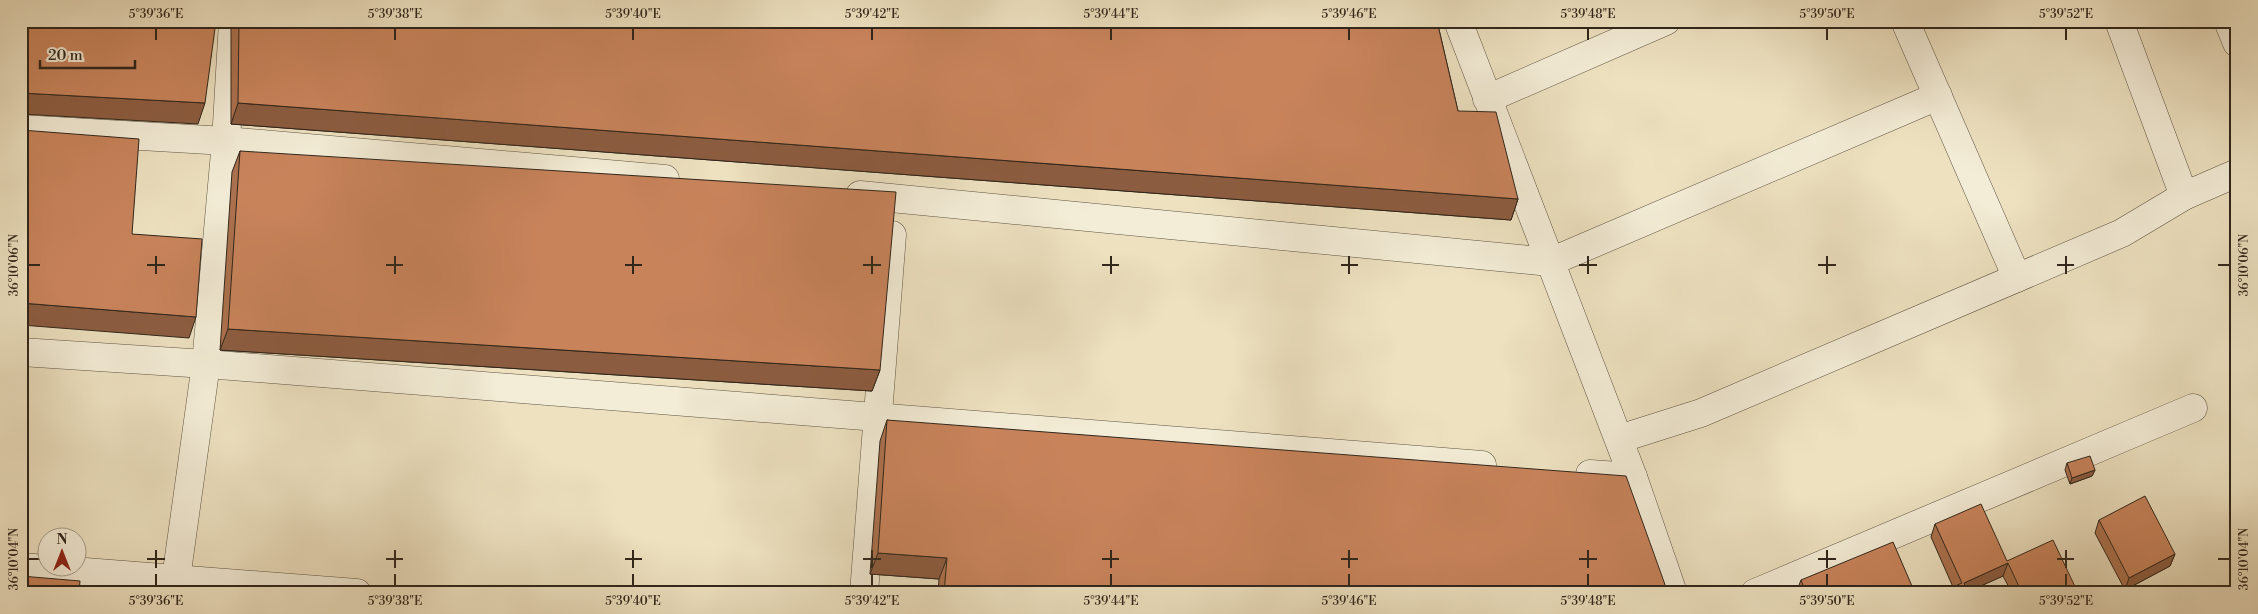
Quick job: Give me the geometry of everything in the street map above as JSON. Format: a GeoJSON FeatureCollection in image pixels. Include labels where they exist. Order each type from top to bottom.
{"type":"FeatureCollection","features":[{"type":"Feature","properties":{"kind":"street"},"geometry":{"type":"LineString","coordinates":[[175,586],[206,364],[226,141],[233,21]]}},
{"type":"Feature","properties":{"kind":"street"},"geometry":{"type":"LineString","coordinates":[[1458,21],[1633,477],[1673,593]]}},
{"type":"Feature","properties":{"kind":"street"},"geometry":{"type":"LineString","coordinates":[[1488,99],[1666,21]]}},
{"type":"Feature","properties":{"kind":"street"},"geometry":{"type":"LineString","coordinates":[[1905,21],[2017,278]]}},
{"type":"Feature","properties":{"kind":"street"},"geometry":{"type":"LineString","coordinates":[[2119,21],[2184,196]]}},
{"type":"Feature","properties":{"kind":"street"},"geometry":{"type":"LineString","coordinates":[[2228,21],[2237,43]]}},
{"type":"Feature","properties":{"kind":"street"},"geometry":{"type":"LineString","coordinates":[[836,193],[1550,262],[1938,96]]}},
{"type":"Feature","properties":{"kind":"street"},"geometry":{"type":"LineString","coordinates":[[21,128],[226,141],[689,180]]}},
{"type":"Feature","properties":{"kind":"street"},"geometry":{"type":"LineString","coordinates":[[1618,439],[1701,413],[2122,233],[2184,196],[2237,173]]}},
{"type":"Feature","properties":{"kind":"street"},"geometry":{"type":"LineString","coordinates":[[864,593],[876,416],[895,198]]}},
{"type":"Feature","properties":{"kind":"street"},"geometry":{"type":"LineString","coordinates":[[21,352],[206,364],[1508,467]]}},
{"type":"Feature","properties":{"kind":"street"},"geometry":{"type":"LineString","coordinates":[[1755,593],[2192,408]]}},
{"type":"Feature","properties":{"kind":"street"},"geometry":{"type":"LineString","coordinates":[[1566,472],[1633,477]]}},
{"type":"Feature","properties":{"kind":"street"},"geometry":{"type":"LineString","coordinates":[[21,568],[175,586],[356,593]]}},
{"type":"Feature","properties":{"kind":"building"},"geometry":{"type":"Polygon","coordinates":[[[21,21],[216,21],[205,103],[21,93],[21,21]]]}},
{"type":"Feature","properties":{"kind":"building"},"geometry":{"type":"Polygon","coordinates":[[[239,21],[1437,21],[1458,111],[1496,112],[1518,199],[238,103],[239,21]]]}},
{"type":"Feature","properties":{"kind":"building"},"geometry":{"type":"Polygon","coordinates":[[[21,130],[139,139],[132,234],[202,239],[196,317],[21,303],[21,130]]]}},
{"type":"Feature","properties":{"kind":"building"},"geometry":{"type":"Polygon","coordinates":[[[240,151],[896,192],[880,370],[228,329],[240,151]]]}},
{"type":"Feature","properties":{"kind":"building"},"geometry":{"type":"Polygon","coordinates":[[[887,420],[1626,476],[1668,593],[944,593],[947,558],[878,553],[887,420]]]}},
{"type":"Feature","properties":{"kind":"building"},"geometry":{"type":"Polygon","coordinates":[[[2090,456],[2095,470],[2072,478],[2067,463],[2090,456]]]}},
{"type":"Feature","properties":{"kind":"building"},"geometry":{"type":"Polygon","coordinates":[[[2145,496],[2175,554],[2129,578],[2099,520],[2145,496]]]}},
{"type":"Feature","properties":{"kind":"building"},"geometry":{"type":"Polygon","coordinates":[[[1981,504],[2007,561],[2053,540],[2078,593],[2022,593],[2008,563],[1964,583],[1968,593],[1939,593],[1962,583],[1935,524],[1981,504]]]}},
{"type":"Feature","properties":{"kind":"building"},"geometry":{"type":"Polygon","coordinates":[[[1893,542],[1915,593],[1806,593],[1801,580],[1893,542]]]}},
{"type":"Feature","properties":{"kind":"building"},"geometry":{"type":"Polygon","coordinates":[[[21,576],[80,581],[79,593],[21,593],[21,576]]]}}]}
